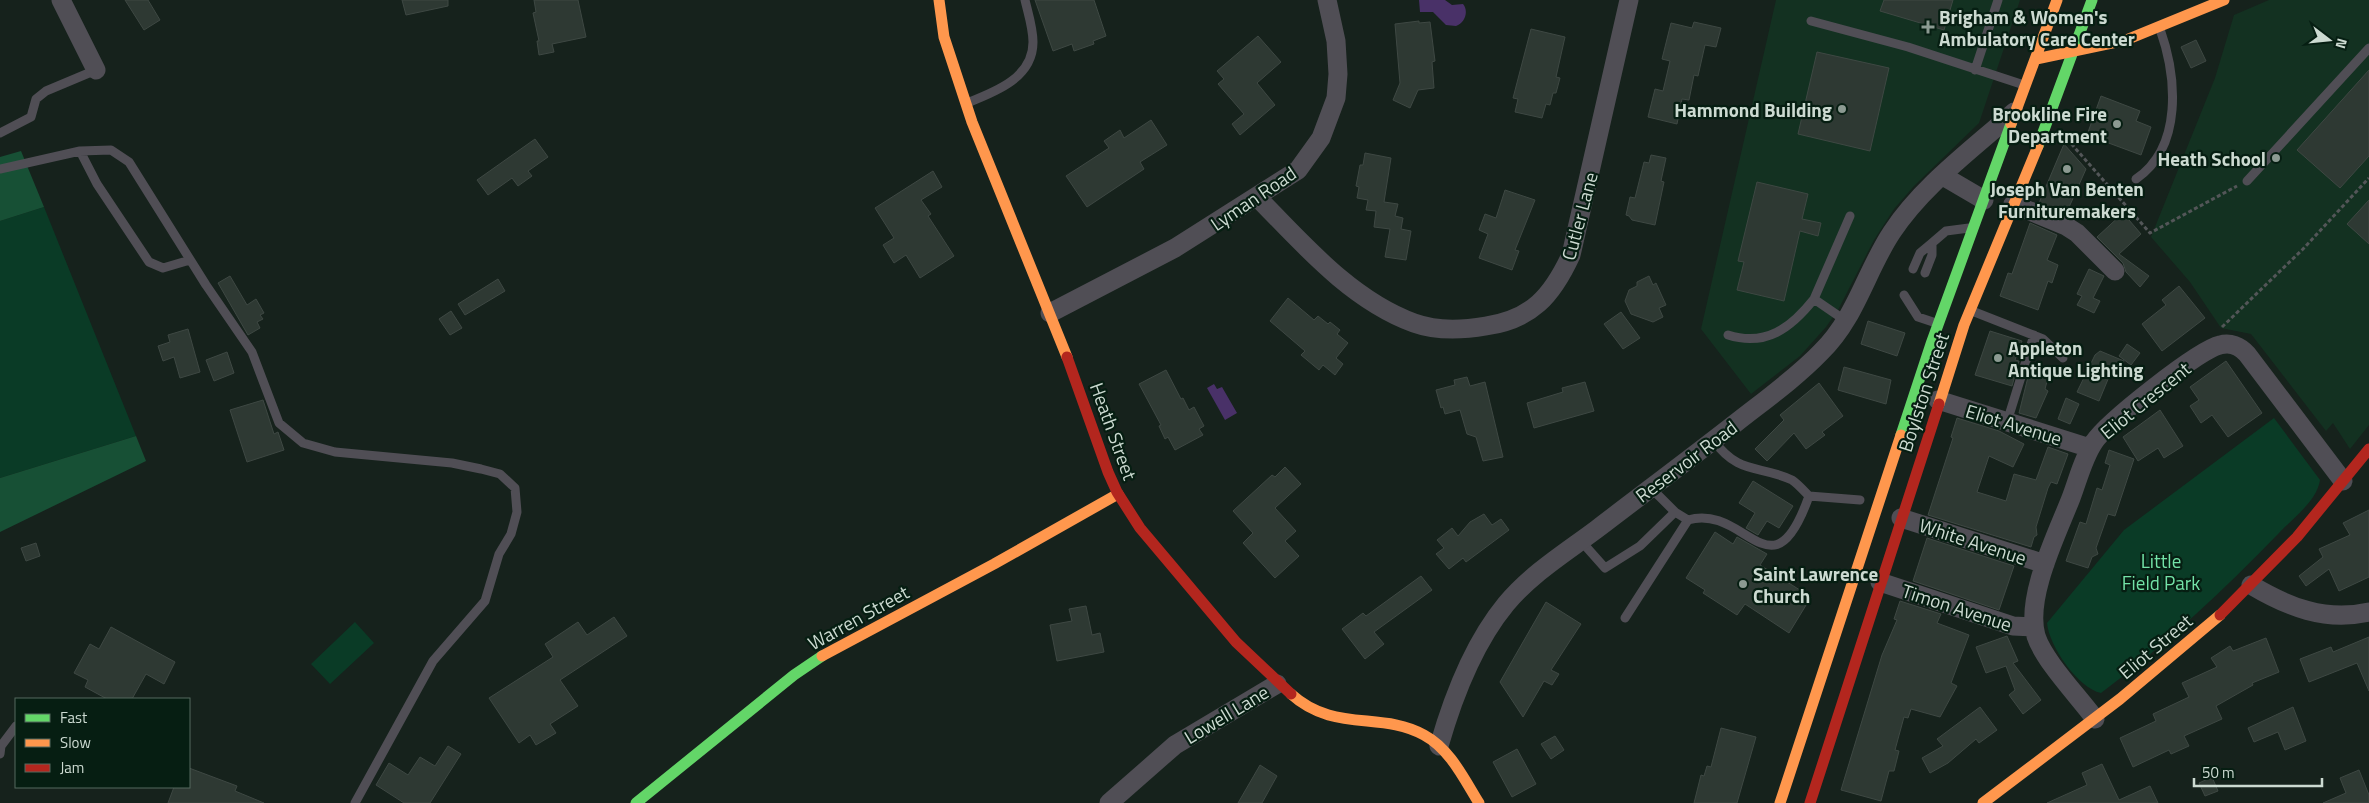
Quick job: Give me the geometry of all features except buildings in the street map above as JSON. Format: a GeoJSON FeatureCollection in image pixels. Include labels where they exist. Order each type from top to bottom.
{"type":"FeatureCollection","features":[{"type":"Feature","properties":{"kind":"main road","name":"Heath Street"},"geometry":{"type":"LineString","coordinates":[[939,0],[944,37],[966,104],[1081,392],[1108,472],[1118,494],[1146,536],[1236,642],[1277,684],[1309,708],[1327,716],[1406,727],[1425,735],[1439,746],[1455,764],[1479,803]]}},
{"type":"Feature","properties":{"kind":"main road","name":"Boylston Street"},"geometry":{"type":"LineString","coordinates":[[1780,803],[1938,324],[2058,0]]}},
{"type":"Feature","properties":{"kind":"main road","name":"Boylston Street"},"geometry":{"type":"LineString","coordinates":[[1810,803],[1938,400],[1970,310],[2037,148],[2092,0]]}},
{"type":"Feature","properties":{"kind":"main road"},"geometry":{"type":"LineString","coordinates":[[2036,60],[2126,40],[2224,0]]}},
{"type":"Feature","properties":{"kind":"main road","name":"Eliot Street"},"geometry":{"type":"LineString","coordinates":[[1983,803],[2096,719],[2196,636],[2251,585],[2344,481],[2369,449]]}},
{"type":"Feature","properties":{"kind":"main road","name":"Warren Street"},"geometry":{"type":"LineString","coordinates":[[636,803],[794,675],[820,657],[986,568],[1118,494]]}},
{"type":"Feature","properties":{"kind":"street"},"geometry":{"type":"LineString","coordinates":[[61,0],[96,70]]}},
{"type":"Feature","properties":{"kind":"street","name":"Lyman Road"},"geometry":{"type":"LineString","coordinates":[[1050,313],[1088,295],[1175,248],[1298,170],[1310,155],[1328,123],[1336,98],[1338,74],[1336,41],[1327,0]]}},
{"type":"Feature","properties":{"kind":"street","name":"Cutler Lane"},"geometry":{"type":"LineString","coordinates":[[1258,197],[1315,255],[1360,292],[1415,323],[1443,329],[1475,328],[1509,322],[1524,315],[1534,309],[1551,291],[1571,255],[1629,0]]}},
{"type":"Feature","properties":{"kind":"street","name":"Reservoir Road"},"geometry":{"type":"LineString","coordinates":[[1439,746],[1448,716],[1464,677],[1483,638],[1506,605],[1539,570],[1651,488],[1822,352],[1846,321],[1892,233],[1913,206],[1942,176],[2019,108]]}},
{"type":"Feature","properties":{"kind":"street"},"geometry":{"type":"LineString","coordinates":[[1942,176],[1984,200]]}},
{"type":"Feature","properties":{"kind":"street"},"geometry":{"type":"LineString","coordinates":[[2013,204],[2066,226],[2077,233],[2115,272]]}},
{"type":"Feature","properties":{"kind":"street"},"geometry":{"type":"LineString","coordinates":[[2221,345],[2233,345],[2244,351],[2344,481]]}},
{"type":"Feature","properties":{"kind":"street","name":"Eliot Crescent"},"geometry":{"type":"LineString","coordinates":[[2096,719],[2045,654],[2034,627],[2037,594],[2045,564],[2090,448],[2114,421],[2145,396],[2194,359],[2221,345]]}},
{"type":"Feature","properties":{"kind":"street","name":"Eliot Avenue"},"geometry":{"type":"LineString","coordinates":[[1938,400],[2090,448]]}},
{"type":"Feature","properties":{"kind":"street","name":"White Avenue"},"geometry":{"type":"LineString","coordinates":[[1901,518],[2045,564]]}},
{"type":"Feature","properties":{"kind":"street","name":"Timon Avenue"},"geometry":{"type":"LineString","coordinates":[[1880,582],[2013,626],[2034,627]]}},
{"type":"Feature","properties":{"kind":"street"},"geometry":{"type":"LineString","coordinates":[[2251,585],[2277,601],[2301,610],[2337,615],[2369,612]]}},
{"type":"Feature","properties":{"kind":"street","name":"Lowell Lane"},"geometry":{"type":"LineString","coordinates":[[1109,803],[1175,745],[1277,684]]}},
{"type":"Feature","properties":{"kind":"lane"},"geometry":{"type":"LineString","coordinates":[[966,104],[1004,88],[1023,71],[1032,56],[1034,40],[1025,0]]}},
{"type":"Feature","properties":{"kind":"lane"},"geometry":{"type":"LineString","coordinates":[[1975,70],[1998,0]]}},
{"type":"Feature","properties":{"kind":"lane"},"geometry":{"type":"LineString","coordinates":[[1811,21],[1908,47],[2027,86]]}},
{"type":"Feature","properties":{"kind":"lane"},"geometry":{"type":"LineString","coordinates":[[2136,179],[2158,157],[2170,125],[2172,86],[2168,60],[2159,27]]}},
{"type":"Feature","properties":{"kind":"lane"},"geometry":{"type":"LineString","coordinates":[[2247,181],[2369,48]]}},
{"type":"Feature","properties":{"kind":"lane"},"geometry":{"type":"LineString","coordinates":[[0,133],[31,117],[36,99],[46,91],[58,88],[96,70]]}},
{"type":"Feature","properties":{"kind":"lane"},"geometry":{"type":"LineString","coordinates":[[0,169],[80,151],[112,150],[129,162],[190,260],[252,352],[279,423],[303,443],[335,452],[452,463],[500,474],[516,488],[517,512],[511,534],[499,554],[485,601],[433,661],[355,803]]}},
{"type":"Feature","properties":{"kind":"lane"},"geometry":{"type":"LineString","coordinates":[[80,151],[97,184],[149,262],[163,268],[190,260]]}},
{"type":"Feature","properties":{"kind":"lane"},"geometry":{"type":"LineString","coordinates":[[1728,335],[1745,340],[1772,335],[1799,318],[1814,298],[1850,216]]}},
{"type":"Feature","properties":{"kind":"lane"},"geometry":{"type":"LineString","coordinates":[[1913,269],[1920,253],[1946,231],[1974,227]]}},
{"type":"Feature","properties":{"kind":"lane"},"geometry":{"type":"LineString","coordinates":[[1925,273],[1932,255],[1932,243]]}},
{"type":"Feature","properties":{"kind":"lane"},"geometry":{"type":"LineString","coordinates":[[1904,295],[1920,318],[1938,324]]}},
{"type":"Feature","properties":{"kind":"lane"},"geometry":{"type":"LineString","coordinates":[[1814,298],[1846,321]]}},
{"type":"Feature","properties":{"kind":"lane"},"geometry":{"type":"LineString","coordinates":[[1912,309],[1916,299]]}},
{"type":"Feature","properties":{"kind":"lane"},"geometry":{"type":"LineString","coordinates":[[1970,310],[2034,335],[2053,346],[2063,358]]}},
{"type":"Feature","properties":{"kind":"lane"},"geometry":{"type":"LineString","coordinates":[[2007,422],[2034,335]]}},
{"type":"Feature","properties":{"kind":"lane"},"geometry":{"type":"LineString","coordinates":[[1713,440],[1724,455],[1738,465],[1794,481],[1810,496],[1860,500]]}},
{"type":"Feature","properties":{"kind":"lane"},"geometry":{"type":"LineString","coordinates":[[1651,488],[1675,512],[1688,520],[1698,518],[1723,522],[1766,546],[1778,545],[1789,537],[1800,522],[1810,496]]}},
{"type":"Feature","properties":{"kind":"lane"},"geometry":{"type":"LineString","coordinates":[[1581,541],[1605,568],[1640,546],[1675,512]]}},
{"type":"Feature","properties":{"kind":"lane"},"geometry":{"type":"LineString","coordinates":[[1625,618],[1688,520]]}},
{"type":"Feature","properties":{"kind":"lane"},"geometry":{"type":"LineString","coordinates":[[0,754],[1,746],[15,727]]}},
{"type":"Feature","properties":{"kind":"path"},"geometry":{"type":"LineString","coordinates":[[2067,139],[2150,233],[2247,181]]}},
{"type":"Feature","properties":{"kind":"path"},"geometry":{"type":"LineString","coordinates":[[2221,345],[2221,328],[2303,249],[2369,178]]}},
{"type":"Feature","properties":{"kind":"shaded area"},"geometry":{"type":"Polygon","coordinates":[[[1419,0],[1445,0],[1452,5],[1463,4],[1466,13],[1462,22],[1456,26],[1446,25],[1433,12],[1420,12],[1419,0]]]}},
{"type":"Feature","properties":{"kind":"shaded area"},"geometry":{"type":"Polygon","coordinates":[[[1776,0],[2020,0],[1979,123],[1914,186],[1894,209],[1874,240],[1838,310],[1826,327],[1800,356],[1751,394],[1701,329],[1776,0]]]}},
{"type":"Feature","properties":{"kind":"shaded area","name":"Heath School"},"geometry":{"type":"Polygon","coordinates":[[[2269,0],[2369,0],[2369,425],[2350,449],[2333,423],[2326,431],[2251,334],[2221,328],[2190,282],[2151,237],[2215,78],[2234,15],[2269,0]]]}},
{"type":"Feature","properties":{"kind":"shaded area"},"geometry":{"type":"Polygon","coordinates":[[[21,151],[44,207],[0,221],[0,157],[21,151]]]}},
{"type":"Feature","properties":{"kind":"shaded area"},"geometry":{"type":"Polygon","coordinates":[[[1214,384],[1217,389],[1222,387],[1237,413],[1225,420],[1207,388],[1214,384]]]}},
{"type":"Feature","properties":{"kind":"shaded area"},"geometry":{"type":"Polygon","coordinates":[[[136,436],[146,461],[0,532],[0,478],[136,436]]]}},
{"type":"Feature","properties":{"kind":"green space"},"geometry":{"type":"Polygon","coordinates":[[[44,207],[136,436],[0,478],[0,221],[44,207]]]}},
{"type":"Feature","properties":{"kind":"green space","name":"Little Field Park"},"geometry":{"type":"Polygon","coordinates":[[[2274,418],[2320,480],[2314,495],[2304,509],[2237,576],[2171,637],[2101,693],[2092,690],[2074,675],[2066,665],[2053,643],[2047,623],[2124,530],[2274,418]]]}},
{"type":"Feature","properties":{"kind":"green space"},"geometry":{"type":"Polygon","coordinates":[[[355,622],[374,643],[330,684],[311,664],[355,622]]]}},
{"type":"Feature","properties":{"kind":"traffic: fast"},"geometry":{"type":"LineString","coordinates":[[2038,146],[2092,0]]}},
{"type":"Feature","properties":{"kind":"traffic: fast"},"geometry":{"type":"LineString","coordinates":[[1901,435],[1931,344],[2011,124]]}},
{"type":"Feature","properties":{"kind":"traffic: fast"},"geometry":{"type":"LineString","coordinates":[[636,803],[794,675],[822,656]]}},
{"type":"Feature","properties":{"kind":"traffic: slow"},"geometry":{"type":"LineString","coordinates":[[939,0],[944,37],[972,122],[1067,357]]}},
{"type":"Feature","properties":{"kind":"traffic: slow"},"geometry":{"type":"LineString","coordinates":[[2011,124],[2057,0]]}},
{"type":"Feature","properties":{"kind":"traffic: slow"},"geometry":{"type":"LineString","coordinates":[[2036,59],[2126,40],[2224,0]]}},
{"type":"Feature","properties":{"kind":"traffic: slow"},"geometry":{"type":"LineString","coordinates":[[1939,404],[1964,325],[2038,146]]}},
{"type":"Feature","properties":{"kind":"traffic: slow"},"geometry":{"type":"LineString","coordinates":[[1780,803],[1901,435]]}},
{"type":"Feature","properties":{"kind":"traffic: slow"},"geometry":{"type":"LineString","coordinates":[[822,656],[994,564],[1118,494]]}},
{"type":"Feature","properties":{"kind":"traffic: slow"},"geometry":{"type":"LineString","coordinates":[[1983,803],[2120,699],[2220,615]]}},
{"type":"Feature","properties":{"kind":"traffic: slow"},"geometry":{"type":"LineString","coordinates":[[1291,694],[1307,706],[1324,713],[1341,718],[1391,724],[1408,728],[1424,735],[1449,756],[1479,803]]}},
{"type":"Feature","properties":{"kind":"traffic: jam"},"geometry":{"type":"LineString","coordinates":[[1067,357],[1108,472],[1117,492],[1140,528],[1236,642],[1291,694]]}},
{"type":"Feature","properties":{"kind":"traffic: jam"},"geometry":{"type":"LineString","coordinates":[[1810,803],[1939,404]]}},
{"type":"Feature","properties":{"kind":"traffic: jam"},"geometry":{"type":"LineString","coordinates":[[2220,615],[2297,537],[2369,449]]}},
{"type":"Feature","properties":{"kind":"place","name":"Brigham & Women's Ambulatory Care Center"},"geometry":{"type":"Point","coordinates":[1928,27]}},
{"type":"Feature","properties":{"kind":"place","name":"Hammond Building"},"geometry":{"type":"Point","coordinates":[1842,109]}},
{"type":"Feature","properties":{"kind":"place","name":"Brookline Fire Department"},"geometry":{"type":"Point","coordinates":[2117,124]}},
{"type":"Feature","properties":{"kind":"place","name":"Heath School"},"geometry":{"type":"Point","coordinates":[2276,158]}},
{"type":"Feature","properties":{"kind":"place","name":"Joseph Van Benten Furnituremakers"},"geometry":{"type":"Point","coordinates":[2067,169]}},
{"type":"Feature","properties":{"kind":"place","name":"Appleton Antique Lighting"},"geometry":{"type":"Point","coordinates":[1998,358]}},
{"type":"Feature","properties":{"kind":"place","name":"Saint Lawrence Church"},"geometry":{"type":"Point","coordinates":[1743,584]}}]}
